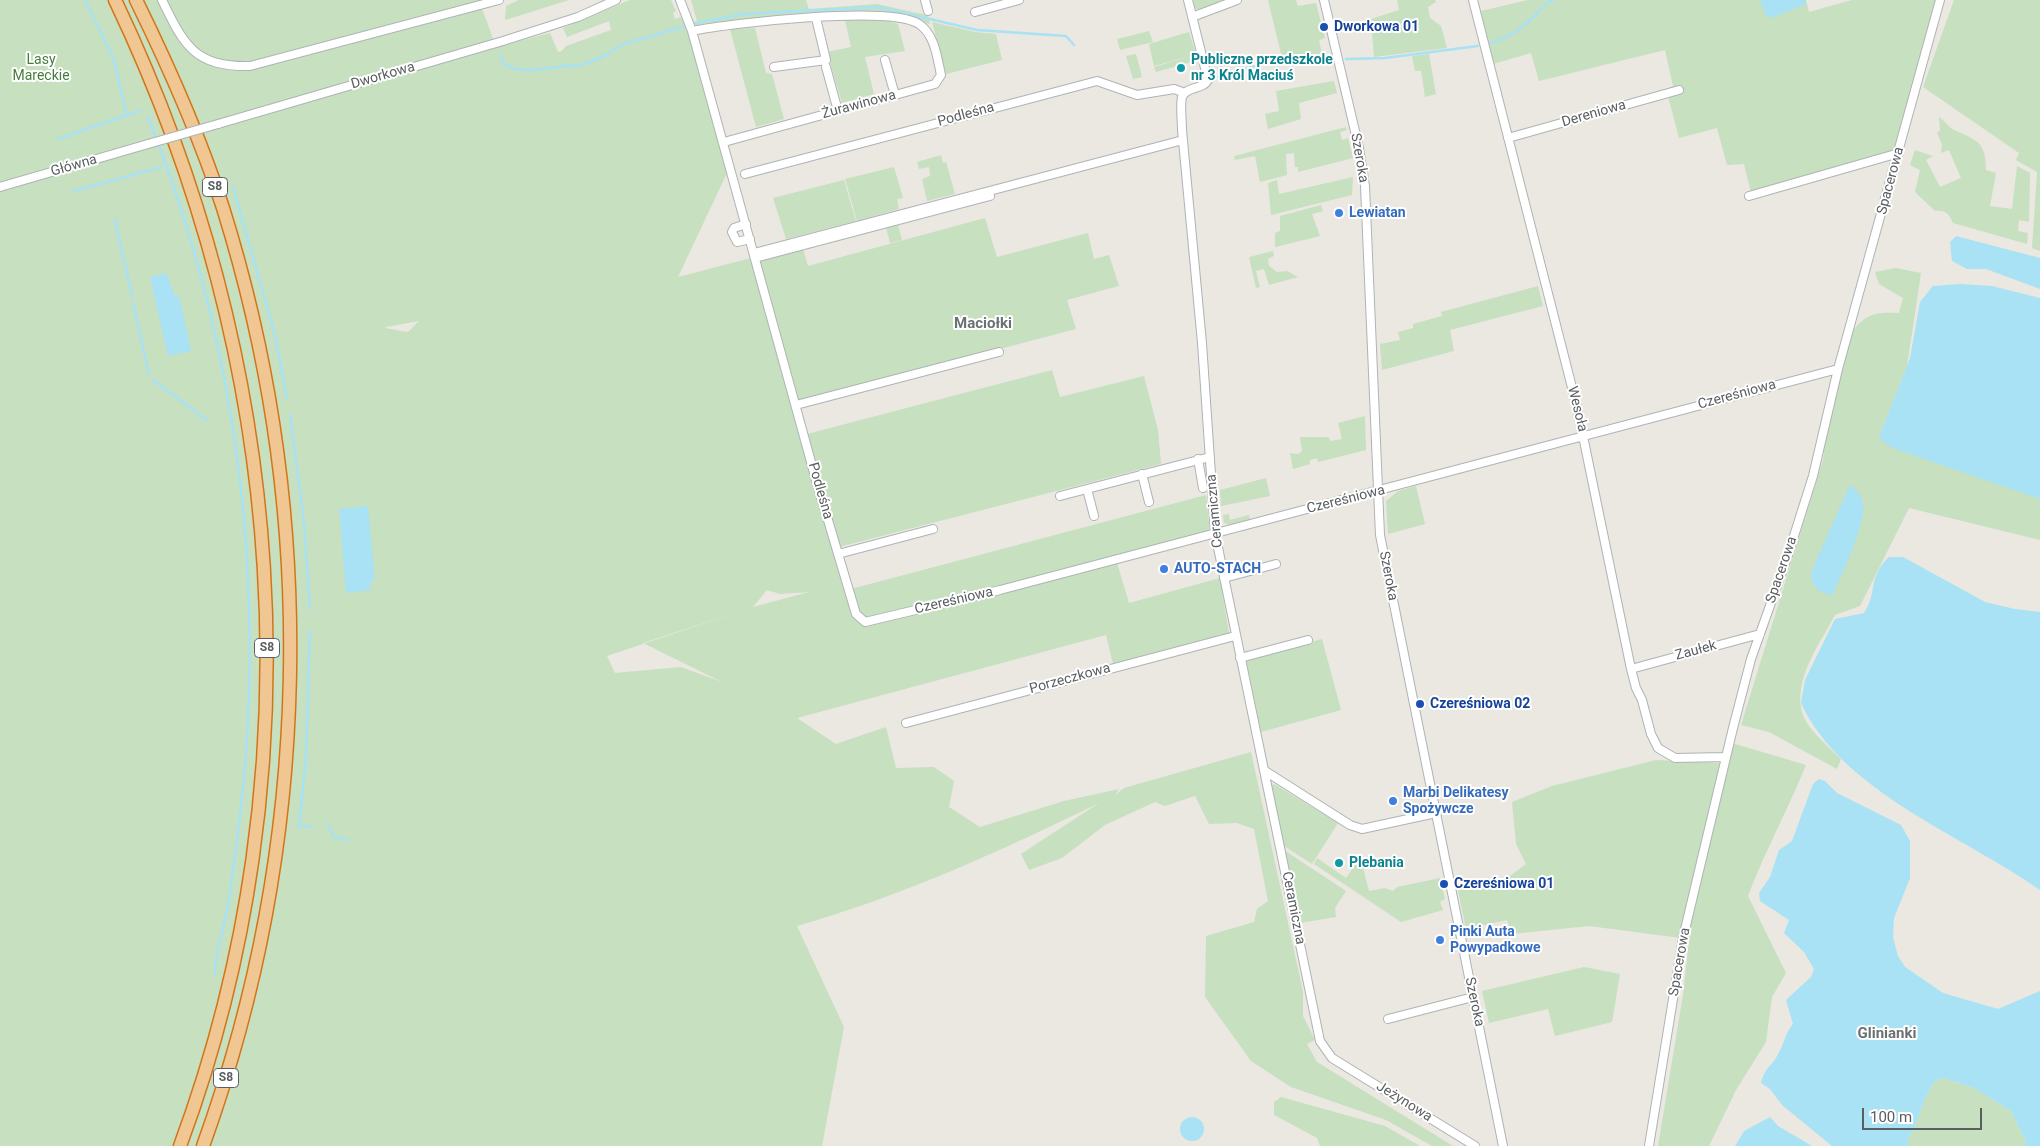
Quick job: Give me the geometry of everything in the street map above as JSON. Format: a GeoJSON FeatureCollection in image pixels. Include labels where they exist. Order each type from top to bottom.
{"type":"FeatureCollection","features":[{"type":"Feature","properties":{"kind":"highway","name":"S8"},"geometry":{"type":"LineString","coordinates":[[115,0],[139,50],[172,134],[196,203],[223,293],[243,386],[257,479],[266,608],[265,715],[256,823],[240,935],[214,1038],[180,1146]]}},
{"type":"Feature","properties":{"kind":"highway","name":"S8"},"geometry":{"type":"LineString","coordinates":[[136,0],[176,86],[222,206],[246,288],[267,383],[283,496],[289,567],[292,662],[286,775],[276,859],[254,976],[236,1045],[203,1146]]}},
{"type":"Feature","properties":{"kind":"street"},"geometry":{"type":"LineString","coordinates":[[162,0],[181,38],[193,51],[209,61],[222,65],[250,66],[499,0]]}},
{"type":"Feature","properties":{"kind":"street","name":"Dworkowa"},"geometry":{"type":"LineString","coordinates":[[148,144],[503,41],[578,17],[616,0]]}},
{"type":"Feature","properties":{"kind":"street","name":"Podleśna"},"geometry":{"type":"LineString","coordinates":[[680,0],[692,31],[724,142],[796,406],[856,614]]}},
{"type":"Feature","properties":{"kind":"street"},"geometry":{"type":"LineString","coordinates":[[925,0],[928,11]]}},
{"type":"Feature","properties":{"kind":"street"},"geometry":{"type":"LineString","coordinates":[[975,12],[1019,0]]}},
{"type":"Feature","properties":{"kind":"street"},"geometry":{"type":"LineString","coordinates":[[1185,93],[1202,86],[1208,80],[1188,0]]}},
{"type":"Feature","properties":{"kind":"street"},"geometry":{"type":"LineString","coordinates":[[1192,17],[1237,0]]}},
{"type":"Feature","properties":{"kind":"street","name":"Szeroka"},"geometry":{"type":"LineString","coordinates":[[1324,0],[1363,170],[1381,544],[1503,1146]]}},
{"type":"Feature","properties":{"kind":"street","name":"Wesoła"},"geometry":{"type":"LineString","coordinates":[[1473,0],[1583,436],[1631,669],[1651,734],[1658,748],[1675,758],[1726,757]]}},
{"type":"Feature","properties":{"kind":"street","name":"Spacerowa"},"geometry":{"type":"LineString","coordinates":[[1649,1146],[1683,938],[1726,757],[1751,659],[1813,476],[1838,369],[1940,0]]}},
{"type":"Feature","properties":{"kind":"street","name":"Żurawinowa"},"geometry":{"type":"LineString","coordinates":[[724,142],[935,84],[942,75],[932,38],[917,23],[884,16],[816,18]]}},
{"type":"Feature","properties":{"kind":"street"},"geometry":{"type":"LineString","coordinates":[[692,31],[716,26],[816,18],[826,60],[774,67]]}},
{"type":"Feature","properties":{"kind":"street"},"geometry":{"type":"LineString","coordinates":[[886,60],[895,95]]}},
{"type":"Feature","properties":{"kind":"street"},"geometry":{"type":"LineString","coordinates":[[826,67],[838,110]]}},
{"type":"Feature","properties":{"kind":"street","name":"Podleśna"},"geometry":{"type":"LineString","coordinates":[[745,174],[1097,80],[1137,95],[1174,89],[1185,93]]}},
{"type":"Feature","properties":{"kind":"street","name":"Dereniowa"},"geometry":{"type":"LineString","coordinates":[[1508,138],[1680,90]]}},
{"type":"Feature","properties":{"kind":"street","name":"Ceramiczna"},"geometry":{"type":"LineString","coordinates":[[1185,93],[1182,98],[1183,140],[1215,533],[1320,1041],[1332,1058]]}},
{"type":"Feature","properties":{"kind":"street"},"geometry":{"type":"LineString","coordinates":[[754,255],[1183,140]]}},
{"type":"Feature","properties":{"kind":"street","name":"Główna"},"geometry":{"type":"LineString","coordinates":[[0,187],[148,144]]}},
{"type":"Feature","properties":{"kind":"street"},"geometry":{"type":"LineString","coordinates":[[1749,196],[1899,152]]}},
{"type":"Feature","properties":{"kind":"street"},"geometry":{"type":"LineString","coordinates":[[754,255],[1069,175]]}},
{"type":"Feature","properties":{"kind":"street"},"geometry":{"type":"LineString","coordinates":[[746,224],[734,228],[732,232],[737,242],[750,239]]}},
{"type":"Feature","properties":{"kind":"street"},"geometry":{"type":"LineString","coordinates":[[796,406],[1000,352]]}},
{"type":"Feature","properties":{"kind":"street","name":"Czereśniowa"},"geometry":{"type":"LineString","coordinates":[[856,614],[865,622],[887,618],[940,602],[1000,590],[1838,369]]}},
{"type":"Feature","properties":{"kind":"street"},"geometry":{"type":"LineString","coordinates":[[1060,496],[1210,457]]}},
{"type":"Feature","properties":{"kind":"street"},"geometry":{"type":"LineString","coordinates":[[1198,460],[1203,488]]}},
{"type":"Feature","properties":{"kind":"street"},"geometry":{"type":"LineString","coordinates":[[1142,474],[1149,502]]}},
{"type":"Feature","properties":{"kind":"street"},"geometry":{"type":"LineString","coordinates":[[1087,489],[1094,516]]}},
{"type":"Feature","properties":{"kind":"street"},"geometry":{"type":"LineString","coordinates":[[838,554],[932,529]]}},
{"type":"Feature","properties":{"kind":"street"},"geometry":{"type":"LineString","coordinates":[[1224,578],[1276,564]]}},
{"type":"Feature","properties":{"kind":"street","name":"Zaułek"},"geometry":{"type":"LineString","coordinates":[[1631,669],[1760,634]]}},
{"type":"Feature","properties":{"kind":"street","name":"Porzeczkowa"},"geometry":{"type":"LineString","coordinates":[[906,723],[1235,636]]}},
{"type":"Feature","properties":{"kind":"street"},"geometry":{"type":"LineString","coordinates":[[1240,658],[1308,640]]}},
{"type":"Feature","properties":{"kind":"street"},"geometry":{"type":"LineString","coordinates":[[1265,770],[1350,825],[1362,829],[1436,813]]}},
{"type":"Feature","properties":{"kind":"street"},"geometry":{"type":"LineString","coordinates":[[1388,1019],[1473,997]]}},
{"type":"Feature","properties":{"kind":"street","name":"Jeżynowa"},"geometry":{"type":"LineString","coordinates":[[1332,1058],[1475,1146]]}},
{"type":"Feature","properties":{"kind":"green space","name":"Lasy Mareckie"},"geometry":{"type":"Polygon","coordinates":[[[0,0],[479,0],[496,47],[550,33],[558,52],[562,51],[566,46],[611,30],[609,21],[567,37],[563,28],[630,0],[671,0],[676,11],[673,13],[675,19],[681,17],[685,24],[697,21],[691,0],[806,0],[809,9],[877,4],[926,15],[924,0],[930,24],[885,13],[829,14],[726,22],[700,26],[692,35],[727,173],[678,277],[751,258],[759,260],[803,249],[808,266],[985,218],[997,257],[1088,233],[1094,259],[1109,255],[1119,286],[1067,300],[1076,329],[798,402],[807,434],[1052,370],[1060,397],[1144,376],[1158,430],[1161,464],[839,547],[851,589],[1206,495],[1210,532],[1115,556],[1129,603],[1220,578],[1229,634],[1113,664],[1106,635],[797,718],[836,744],[886,727],[896,768],[934,767],[954,781],[949,807],[980,827],[1064,801],[1119,789],[1115,795],[1124,788],[1251,752],[1303,992],[1303,1016],[1315,1040],[1307,1044],[1317,1062],[1453,1146],[1432,1146],[1386,1120],[1291,1087],[1251,1061],[1205,997],[1206,936],[1254,922],[1257,909],[1268,901],[1254,829],[1237,823],[1209,824],[1195,796],[1165,806],[1155,802],[1105,825],[1062,858],[1029,870],[1021,854],[1099,803],[988,855],[913,887],[797,926],[844,1027],[822,1146],[0,1146],[0,0]],[[419,321],[386,327],[408,332],[419,321]],[[767,590],[753,607],[809,592],[780,594],[767,590]],[[747,609],[643,643],[644,644],[747,609]],[[644,644],[607,656],[615,673],[681,667],[722,682],[644,644]]]}},
{"type":"Feature","properties":{"kind":"green space"},"geometry":{"type":"Polygon","coordinates":[[[519,0],[569,0],[505,20],[506,6],[519,0]]]}},
{"type":"Feature","properties":{"kind":"green space"},"geometry":{"type":"Polygon","coordinates":[[[1193,0],[1224,0],[1199,10],[1195,8],[1193,0]]]}},
{"type":"Feature","properties":{"kind":"green space"},"geometry":{"type":"Polygon","coordinates":[[[1268,0],[1296,0],[1298,6],[1316,3],[1325,38],[1319,40],[1322,54],[1282,58],[1268,0]]]}},
{"type":"Feature","properties":{"kind":"green space"},"geometry":{"type":"Polygon","coordinates":[[[1397,0],[1435,0],[1436,2],[1428,7],[1430,18],[1441,26],[1447,48],[1374,57],[1371,19],[1399,10],[1397,0]]]}},
{"type":"Feature","properties":{"kind":"green space"},"geometry":{"type":"Polygon","coordinates":[[[1528,0],[1806,0],[1809,12],[1852,0],[1937,0],[1893,151],[1751,193],[1744,164],[1727,165],[1717,128],[1679,138],[1666,89],[1673,86],[1665,50],[1539,81],[1531,53],[1493,64],[1481,11],[1528,0]]]}},
{"type":"Feature","properties":{"kind":"green space"},"geometry":{"type":"Polygon","coordinates":[[[1954,0],[2040,0],[2040,251],[2032,248],[2037,172],[2016,160],[2019,153],[1923,87],[1954,0]]]}},
{"type":"Feature","properties":{"kind":"green space"},"geometry":{"type":"Polygon","coordinates":[[[845,20],[884,20],[898,24],[905,51],[865,57],[874,94],[842,103],[827,52],[851,47],[845,20]]]}},
{"type":"Feature","properties":{"kind":"green space"},"geometry":{"type":"Polygon","coordinates":[[[932,22],[975,32],[996,34],[1002,60],[946,74],[932,22]]]}},
{"type":"Feature","properties":{"kind":"green space"},"geometry":{"type":"Polygon","coordinates":[[[755,28],[766,73],[772,74],[784,119],[756,127],[730,29],[755,28]]]}},
{"type":"Feature","properties":{"kind":"green space"},"geometry":{"type":"Polygon","coordinates":[[[1149,31],[1153,42],[1120,50],[1117,39],[1149,31]]]}},
{"type":"Feature","properties":{"kind":"green space"},"geometry":{"type":"Polygon","coordinates":[[[1189,32],[1198,60],[1156,72],[1154,67],[1191,56],[1154,66],[1149,44],[1189,32]]]}},
{"type":"Feature","properties":{"kind":"green space"},"geometry":{"type":"Polygon","coordinates":[[[1136,54],[1142,77],[1133,79],[1126,56],[1136,54]]]}},
{"type":"Feature","properties":{"kind":"green space"},"geometry":{"type":"Polygon","coordinates":[[[1429,54],[1436,94],[1425,97],[1421,71],[1415,71],[1412,56],[1429,54]]]}},
{"type":"Feature","properties":{"kind":"green space"},"geometry":{"type":"Polygon","coordinates":[[[1334,81],[1337,93],[1299,103],[1301,119],[1268,129],[1265,114],[1279,111],[1276,91],[1334,81]]]}},
{"type":"Feature","properties":{"kind":"green space"},"geometry":{"type":"Polygon","coordinates":[[[1939,117],[1952,129],[1979,143],[1982,148],[1986,161],[1986,170],[1996,173],[1990,206],[2012,209],[2017,166],[2030,173],[2029,222],[2019,220],[2018,231],[2028,233],[2027,244],[1953,223],[1947,213],[1935,211],[1915,192],[1920,170],[1910,165],[1915,150],[1933,156],[1926,160],[1940,187],[1961,178],[1949,150],[1941,153],[1942,145],[1937,132],[1940,131],[1939,117]]]}},
{"type":"Feature","properties":{"kind":"green space"},"geometry":{"type":"Polygon","coordinates":[[[1346,127],[1347,130],[1340,132],[1342,140],[1348,138],[1353,158],[1298,172],[1298,167],[1295,167],[1294,153],[1286,154],[1287,175],[1260,182],[1255,156],[1235,160],[1234,156],[1346,127]]]}},
{"type":"Feature","properties":{"kind":"green space"},"geometry":{"type":"Polygon","coordinates":[[[941,155],[943,163],[946,162],[955,194],[927,201],[922,179],[930,176],[929,167],[919,169],[917,162],[941,155]]]}},
{"type":"Feature","properties":{"kind":"green space"},"geometry":{"type":"Polygon","coordinates":[[[894,167],[903,198],[897,199],[899,209],[857,221],[845,179],[894,167]]]}},
{"type":"Feature","properties":{"kind":"green space"},"geometry":{"type":"Polygon","coordinates":[[[1353,177],[1352,195],[1271,215],[1268,183],[1277,180],[1279,194],[1353,177]]]}},
{"type":"Feature","properties":{"kind":"green space"},"geometry":{"type":"Polygon","coordinates":[[[844,180],[856,221],[786,239],[773,198],[844,180]]]}},
{"type":"Feature","properties":{"kind":"green space"},"geometry":{"type":"Polygon","coordinates":[[[1321,205],[1323,211],[1312,214],[1320,236],[1275,247],[1275,233],[1280,231],[1280,216],[1321,205]]]}},
{"type":"Feature","properties":{"kind":"green space"},"geometry":{"type":"Polygon","coordinates":[[[898,225],[902,240],[890,243],[886,228],[898,225]]]}},
{"type":"Feature","properties":{"kind":"green space"},"geometry":{"type":"Polygon","coordinates":[[[1273,251],[1274,256],[1268,259],[1269,266],[1277,272],[1287,271],[1298,277],[1269,285],[1264,269],[1256,271],[1260,287],[1256,288],[1249,257],[1273,251]]]}},
{"type":"Feature","properties":{"kind":"green space"},"geometry":{"type":"Polygon","coordinates":[[[1896,268],[1921,273],[1907,366],[1879,437],[2040,499],[2040,540],[1909,508],[1860,606],[1835,615],[1810,660],[1802,683],[1800,696],[1803,715],[1817,736],[1841,759],[1837,769],[1769,732],[1741,725],[1823,460],[1827,428],[1852,332],[1867,317],[1884,313],[1899,313],[1903,298],[1879,284],[1875,272],[1896,268]]]}},
{"type":"Feature","properties":{"kind":"green space"},"geometry":{"type":"Polygon","coordinates":[[[1538,286],[1543,306],[1450,330],[1454,351],[1382,370],[1380,344],[1400,340],[1398,332],[1413,328],[1413,324],[1442,316],[1441,312],[1538,286]]]}},
{"type":"Feature","properties":{"kind":"green space"},"geometry":{"type":"Polygon","coordinates":[[[1365,416],[1366,450],[1318,462],[1317,458],[1310,460],[1310,464],[1293,469],[1290,453],[1298,454],[1302,451],[1300,437],[1328,437],[1331,441],[1342,439],[1338,423],[1365,416]]]}},
{"type":"Feature","properties":{"kind":"green space"},"geometry":{"type":"Polygon","coordinates":[[[1266,478],[1270,496],[1221,506],[1220,490],[1266,478]]]}},
{"type":"Feature","properties":{"kind":"green space"},"geometry":{"type":"Polygon","coordinates":[[[1416,486],[1425,524],[1388,534],[1386,501],[1398,491],[1416,486]]]}},
{"type":"Feature","properties":{"kind":"green space"},"geometry":{"type":"Polygon","coordinates":[[[1229,514],[1230,520],[1249,515],[1250,520],[1230,525],[1224,523],[1223,515],[1229,514]]]}},
{"type":"Feature","properties":{"kind":"green space"},"geometry":{"type":"Polygon","coordinates":[[[1322,639],[1341,710],[1261,732],[1246,659],[1322,639]]]}},
{"type":"Feature","properties":{"kind":"green space"},"geometry":{"type":"Polygon","coordinates":[[[1732,743],[1806,765],[1748,896],[1786,973],[1772,997],[1766,1042],[1736,1090],[1709,1146],[1658,1146],[1683,995],[1692,912],[1732,743]]]}},
{"type":"Feature","properties":{"kind":"green space"},"geometry":{"type":"Polygon","coordinates":[[[1656,760],[1719,763],[1718,778],[1681,938],[1589,926],[1512,934],[1507,920],[1466,929],[1457,886],[1494,888],[1526,864],[1516,844],[1512,802],[1552,786],[1656,760]]]}},
{"type":"Feature","properties":{"kind":"green space"},"geometry":{"type":"Polygon","coordinates":[[[1274,784],[1338,823],[1312,864],[1284,846],[1270,787],[1274,784]]]}},
{"type":"Feature","properties":{"kind":"green space"},"geometry":{"type":"Polygon","coordinates":[[[1284,850],[1346,891],[1335,908],[1336,917],[1300,923],[1284,850]]]}},
{"type":"Feature","properties":{"kind":"green space"},"geometry":{"type":"Polygon","coordinates":[[[1317,858],[1346,878],[1356,864],[1363,868],[1369,891],[1385,888],[1393,891],[1397,887],[1440,878],[1445,899],[1440,902],[1443,910],[1401,922],[1314,864],[1317,858]]]}},
{"type":"Feature","properties":{"kind":"green space"},"geometry":{"type":"Polygon","coordinates":[[[1584,967],[1620,974],[1612,1022],[1555,1036],[1548,1009],[1489,1023],[1482,991],[1584,967]]]}},
{"type":"Feature","properties":{"kind":"green space"},"geometry":{"type":"Polygon","coordinates":[[[1943,1078],[1974,1088],[2011,1111],[2026,1142],[2025,1146],[1908,1146],[1908,1138],[1915,1127],[1925,1098],[1935,1081],[1943,1078]]]}},
{"type":"Feature","properties":{"kind":"green space"},"geometry":{"type":"Polygon","coordinates":[[[1281,1097],[1385,1126],[1420,1146],[1320,1146],[1317,1138],[1274,1115],[1274,1102],[1281,1097]]]}},
{"type":"Feature","properties":{"kind":"water"},"geometry":{"type":"Polygon","coordinates":[[[1760,0],[1805,0],[1806,4],[1771,18],[1766,15],[1760,0]]]}},
{"type":"Feature","properties":{"kind":"water"},"geometry":{"type":"Polygon","coordinates":[[[1956,236],[2040,258],[2040,289],[1986,269],[1967,269],[1952,261],[1950,242],[1956,236]]]}},
{"type":"Feature","properties":{"kind":"water"},"geometry":{"type":"Polygon","coordinates":[[[166,273],[175,296],[179,296],[191,351],[168,356],[150,277],[166,273]]]}},
{"type":"Feature","properties":{"kind":"water"},"geometry":{"type":"Polygon","coordinates":[[[1961,284],[1992,286],[2040,298],[2040,499],[1898,450],[1886,444],[1879,437],[1910,358],[1920,302],[1933,286],[1961,284]]]}},
{"type":"Feature","properties":{"kind":"water"},"geometry":{"type":"Polygon","coordinates":[[[1850,485],[1860,495],[1863,513],[1852,550],[1832,596],[1818,590],[1811,580],[1812,570],[1850,485]]]}},
{"type":"Feature","properties":{"kind":"water"},"geometry":{"type":"Polygon","coordinates":[[[368,506],[375,580],[370,581],[371,590],[346,593],[339,509],[368,506]]]}},
{"type":"Feature","properties":{"kind":"water"},"geometry":{"type":"Polygon","coordinates":[[[1889,557],[1903,557],[1985,602],[2015,609],[2040,612],[2040,890],[2010,870],[1907,810],[1875,787],[1845,762],[1820,734],[1801,703],[1805,680],[1835,619],[1864,613],[1871,599],[1878,572],[1889,557]]]}},
{"type":"Feature","properties":{"kind":"water"},"geometry":{"type":"Polygon","coordinates":[[[1819,779],[1825,781],[1837,793],[1901,825],[1910,841],[1910,878],[1894,918],[1893,937],[1898,956],[1905,967],[1943,993],[1998,1009],[2040,991],[2040,1146],[2025,1146],[2026,1142],[2011,1111],[1974,1088],[1943,1078],[1935,1081],[1925,1098],[1915,1127],[1908,1138],[1908,1146],[1832,1146],[1782,1105],[1770,1089],[1761,1083],[1766,1070],[1775,1060],[1793,1024],[1786,1000],[1811,977],[1814,969],[1804,952],[1784,933],[1789,920],[1760,901],[1759,893],[1770,877],[1779,850],[1792,841],[1813,784],[1819,779]]]}},
{"type":"Feature","properties":{"kind":"water"},"geometry":{"type":"Polygon","coordinates":[[[1192,1117],[1200,1121],[1204,1129],[1200,1137],[1192,1141],[1184,1137],[1180,1129],[1184,1121],[1192,1117]]]}},
{"type":"Feature","properties":{"kind":"water"},"geometry":{"type":"Polygon","coordinates":[[[1770,1117],[1778,1126],[1812,1146],[1735,1146],[1744,1131],[1770,1117]]]}},
{"type":"Feature","properties":{"kind":"waterway"},"geometry":{"type":"LineString","coordinates":[[85,0],[113,57],[127,115],[140,111]]}},
{"type":"Feature","properties":{"kind":"waterway"},"geometry":{"type":"LineString","coordinates":[[1491,43],[1509,36],[1529,21],[1549,1],[1554,0]]}},
{"type":"Feature","properties":{"kind":"waterway"},"geometry":{"type":"LineString","coordinates":[[697,23],[743,14],[878,7],[977,30],[1066,36],[1074,45]]}},
{"type":"Feature","properties":{"kind":"waterway"},"geometry":{"type":"LineString","coordinates":[[500,55],[504,64],[515,69],[532,70],[585,64],[602,57],[624,44],[686,26]]}},
{"type":"Feature","properties":{"kind":"waterway"},"geometry":{"type":"LineString","coordinates":[[1346,59],[1385,58],[1478,46]]}},
{"type":"Feature","properties":{"kind":"waterway"},"geometry":{"type":"LineString","coordinates":[[1215,78],[1284,59],[1327,57]]}},
{"type":"Feature","properties":{"kind":"waterway"},"geometry":{"type":"LineString","coordinates":[[58,139],[127,115]]}},
{"type":"Feature","properties":{"kind":"waterway"},"geometry":{"type":"LineString","coordinates":[[148,117],[176,194],[200,272],[219,350],[233,430],[243,510],[248,591],[249,672],[246,754],[233,872],[227,911],[216,960],[215,975]]}},
{"type":"Feature","properties":{"kind":"waterway"},"geometry":{"type":"LineString","coordinates":[[74,191],[162,167]]}},
{"type":"Feature","properties":{"kind":"waterway"},"geometry":{"type":"LineString","coordinates":[[233,187],[274,331],[287,398]]}},
{"type":"Feature","properties":{"kind":"waterway"},"geometry":{"type":"LineString","coordinates":[[115,220],[132,296]]}},
{"type":"Feature","properties":{"kind":"waterway"},"geometry":{"type":"LineString","coordinates":[[133,302],[149,375]]}},
{"type":"Feature","properties":{"kind":"waterway"},"geometry":{"type":"LineString","coordinates":[[153,380],[208,421]]}},
{"type":"Feature","properties":{"kind":"waterway"},"geometry":{"type":"LineString","coordinates":[[290,415],[304,523],[310,609]]}},
{"type":"Feature","properties":{"kind":"waterway"},"geometry":{"type":"LineString","coordinates":[[310,630],[306,757],[299,826],[312,827]]}},
{"type":"Feature","properties":{"kind":"waterway"},"geometry":{"type":"LineString","coordinates":[[327,824],[334,837],[349,840]]}},
{"type":"Feature","properties":{"kind":"place","name":"Dworkowa 01"},"geometry":{"type":"Point","coordinates":[1324,27]}},
{"type":"Feature","properties":{"kind":"place","name":"Publiczne przedszkole nr 3 Król Maciuś"},"geometry":{"type":"Point","coordinates":[1181,68]}},
{"type":"Feature","properties":{"kind":"place","name":"Lewiatan"},"geometry":{"type":"Point","coordinates":[1339,213]}},
{"type":"Feature","properties":{"kind":"place","name":"AUTO-STACH"},"geometry":{"type":"Point","coordinates":[1164,569]}},
{"type":"Feature","properties":{"kind":"place","name":"Czereśniowa 02"},"geometry":{"type":"Point","coordinates":[1420,704]}},
{"type":"Feature","properties":{"kind":"place","name":"Marbi Delikatesy Spożywcze"},"geometry":{"type":"Point","coordinates":[1393,801]}},
{"type":"Feature","properties":{"kind":"place","name":"Plebania"},"geometry":{"type":"Point","coordinates":[1339,863]}},
{"type":"Feature","properties":{"kind":"place","name":"Czereśniowa 01"},"geometry":{"type":"Point","coordinates":[1444,884]}},
{"type":"Feature","properties":{"kind":"place","name":"Pinki Auta Powypadkowe"},"geometry":{"type":"Point","coordinates":[1440,940]}},
{"type":"Feature","properties":{"kind":"district","name":"Maciołki"},"geometry":{"type":"Point","coordinates":[983,324]}},
{"type":"Feature","properties":{"kind":"district","name":"Glinianki"},"geometry":{"type":"Point","coordinates":[1887,1034]}}]}
